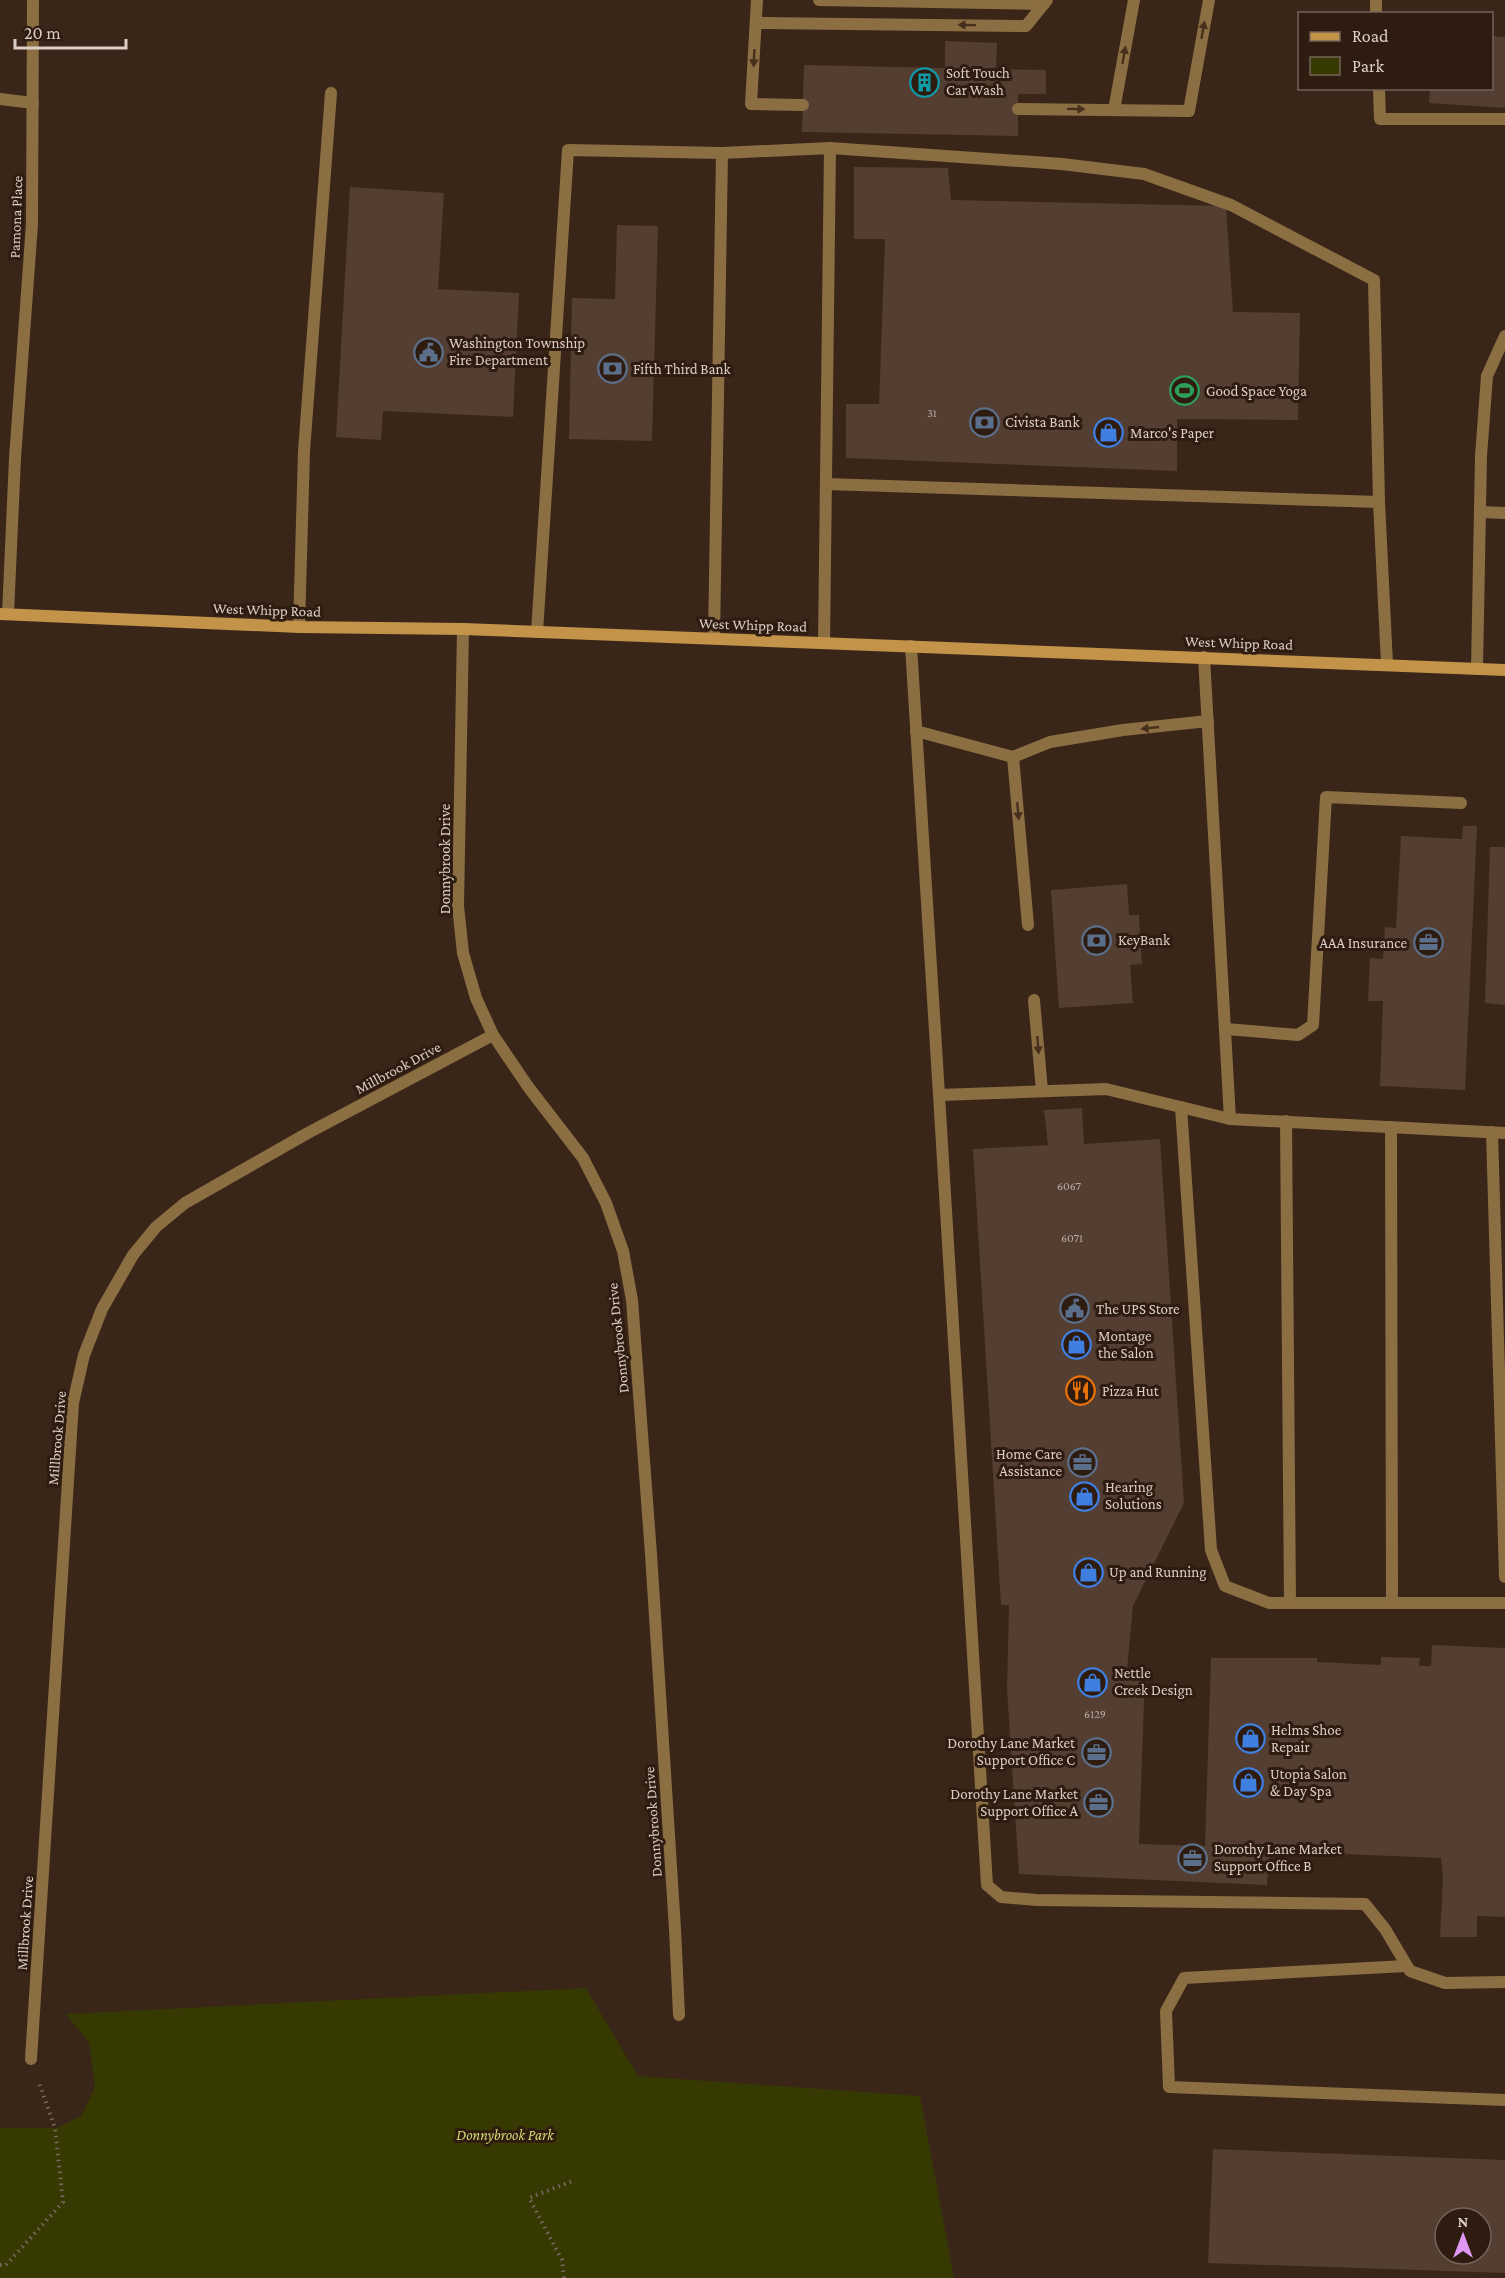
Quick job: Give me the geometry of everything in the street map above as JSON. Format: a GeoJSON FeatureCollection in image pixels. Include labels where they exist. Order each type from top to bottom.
{"type":"FeatureCollection","features":[{"type":"Feature","properties":{"kind":"street","name":"Pamona Place"},"geometry":{"type":"LineString","coordinates":[[4,614],[32,224],[33,0]]}},
{"type":"Feature","properties":{"kind":"street"},"geometry":{"type":"LineString","coordinates":[[757,0],[751,104],[803,105]]}},
{"type":"Feature","properties":{"kind":"street"},"geometry":{"type":"LineString","coordinates":[[819,0],[1045,2]]}},
{"type":"Feature","properties":{"kind":"street"},"geometry":{"type":"LineString","coordinates":[[1114,110],[1134,0]]}},
{"type":"Feature","properties":{"kind":"street"},"geometry":{"type":"LineString","coordinates":[[1018,109],[1189,111],[1209,0]]}},
{"type":"Feature","properties":{"kind":"street"},"geometry":{"type":"LineString","coordinates":[[756,23],[1026,26],[1045,2]]}},
{"type":"Feature","properties":{"kind":"street"},"geometry":{"type":"LineString","coordinates":[[1379,90],[1380,119],[1505,119]]}},
{"type":"Feature","properties":{"kind":"street"},"geometry":{"type":"LineString","coordinates":[[299,627],[304,452],[331,93]]}},
{"type":"Feature","properties":{"kind":"street"},"geometry":{"type":"LineString","coordinates":[[0,99],[33,103]]}},
{"type":"Feature","properties":{"kind":"street"},"geometry":{"type":"LineString","coordinates":[[824,643],[830,148]]}},
{"type":"Feature","properties":{"kind":"street"},"geometry":{"type":"LineString","coordinates":[[537,632],[568,150],[722,153],[830,148],[1062,164],[1144,174],[1231,205],[1374,280],[1379,502],[1387,664]]}},
{"type":"Feature","properties":{"kind":"street"},"geometry":{"type":"LineString","coordinates":[[714,638],[722,153]]}},
{"type":"Feature","properties":{"kind":"street"},"geometry":{"type":"LineString","coordinates":[[1477,669],[1481,456],[1487,376],[1505,336]]}},
{"type":"Feature","properties":{"kind":"street"},"geometry":{"type":"LineString","coordinates":[[826,484],[1379,502]]}},
{"type":"Feature","properties":{"kind":"street"},"geometry":{"type":"LineString","coordinates":[[1480,512],[1505,513]]}},
{"type":"Feature","properties":{"kind":"street","name":"West Whipp Road"},"geometry":{"type":"LineString","coordinates":[[4,614],[299,627],[463,629],[714,638],[1505,670]]}},
{"type":"Feature","properties":{"kind":"street","name":"Donnybrook Drive"},"geometry":{"type":"LineString","coordinates":[[463,629],[458,906],[463,952],[476,998],[493,1035],[529,1088],[583,1158],[606,1203],[623,1251],[630,1290],[651,1554],[679,2015]]}},
{"type":"Feature","properties":{"kind":"street"},"geometry":{"type":"LineString","coordinates":[[911,646],[974,1671],[979,1721],[987,1886],[1001,1897],[1037,1900],[1365,1904],[1385,1929],[1410,1971],[1445,1983],[1505,1982]]}},
{"type":"Feature","properties":{"kind":"street"},"geometry":{"type":"LineString","coordinates":[[1204,657],[1230,1119]]}},
{"type":"Feature","properties":{"kind":"street"},"geometry":{"type":"LineString","coordinates":[[916,731],[1013,757],[1050,742],[1123,730],[1208,721]]}},
{"type":"Feature","properties":{"kind":"street"},"geometry":{"type":"LineString","coordinates":[[1013,757],[1028,925]]}},
{"type":"Feature","properties":{"kind":"street"},"geometry":{"type":"LineString","coordinates":[[1226,1029],[1298,1035],[1313,1025],[1326,797],[1461,803]]}},
{"type":"Feature","properties":{"kind":"street"},"geometry":{"type":"LineString","coordinates":[[1034,1000],[1042,1091]]}},
{"type":"Feature","properties":{"kind":"street","name":"Millbrook Drive"},"geometry":{"type":"LineString","coordinates":[[31,2059],[73,1403],[84,1355],[102,1309],[133,1255],[156,1227],[185,1203],[306,1134],[493,1035]]}},
{"type":"Feature","properties":{"kind":"street"},"geometry":{"type":"LineString","coordinates":[[939,1095],[1106,1089],[1230,1119],[1505,1133]]}},
{"type":"Feature","properties":{"kind":"street"},"geometry":{"type":"LineString","coordinates":[[1181,1107],[1211,1550],[1225,1586],[1269,1603],[1505,1603]]}},
{"type":"Feature","properties":{"kind":"street"},"geometry":{"type":"LineString","coordinates":[[1286,1121],[1290,1603]]}},
{"type":"Feature","properties":{"kind":"street"},"geometry":{"type":"LineString","coordinates":[[1392,1127],[1392,1603]]}},
{"type":"Feature","properties":{"kind":"street"},"geometry":{"type":"LineString","coordinates":[[1492,1132],[1505,1577]]}},
{"type":"Feature","properties":{"kind":"street"},"geometry":{"type":"LineString","coordinates":[[1406,1966],[1184,1978],[1166,2011],[1169,2086],[1505,2100]]}},
{"type":"Feature","properties":{"kind":"path"},"geometry":{"type":"LineString","coordinates":[[0,2265],[6,2265],[63,2202],[56,2128],[31,2059]]}},
{"type":"Feature","properties":{"kind":"path"},"geometry":{"type":"LineString","coordinates":[[564,2278],[562,2260],[529,2199],[575,2180]]}},
{"type":"Feature","properties":{"kind":"green space","name":"Donnybrook Park"},"geometry":{"type":"Polygon","coordinates":[[[586,1988],[638,2076],[920,2096],[954,2278],[0,2278],[0,2128],[57,2128],[81,2116],[95,2087],[89,2043],[66,2014],[586,1988]]]}},
{"type":"Feature","properties":{"kind":"building"},"geometry":{"type":"Polygon","coordinates":[[[1493,36],[1505,37],[1505,108],[1429,103],[1430,90],[1493,90],[1493,36]]]}},
{"type":"Feature","properties":{"kind":"building","name":"Soft Touch Car Wash"},"geometry":{"type":"Polygon","coordinates":[[[945,41],[997,43],[996,69],[1046,70],[1046,94],[1018,94],[1018,136],[802,132],[804,65],[945,68],[945,41]]]}},
{"type":"Feature","properties":{"kind":"building"},"geometry":{"type":"Polygon","coordinates":[[[854,167],[948,168],[951,200],[1226,206],[1233,312],[1300,313],[1298,420],[1177,419],[1177,471],[846,458],[846,404],[879,404],[885,239],[854,239],[854,167]]]}},
{"type":"Feature","properties":{"kind":"building","name":"Washington Township Fire Department"},"geometry":{"type":"Polygon","coordinates":[[[350,187],[444,193],[438,289],[519,293],[513,417],[383,411],[381,440],[336,437],[350,187]]]}},
{"type":"Feature","properties":{"kind":"building","name":"Fifth Third Bank"},"geometry":{"type":"Polygon","coordinates":[[[617,225],[658,226],[652,441],[569,439],[572,298],[615,299],[617,225]]]}},
{"type":"Feature","properties":{"kind":"building","name":"AAA Insurance"},"geometry":{"type":"Polygon","coordinates":[[[1463,826],[1477,826],[1465,1090],[1380,1086],[1383,1001],[1368,1001],[1370,958],[1383,959],[1385,927],[1396,928],[1401,836],[1462,839],[1463,826]]]}},
{"type":"Feature","properties":{"kind":"building"},"geometry":{"type":"Polygon","coordinates":[[[1490,847],[1505,847],[1505,1005],[1485,1003],[1490,847]]]}},
{"type":"Feature","properties":{"kind":"building","name":"KeyBank"},"geometry":{"type":"Polygon","coordinates":[[[1127,884],[1129,915],[1139,915],[1142,964],[1130,965],[1133,1003],[1059,1008],[1051,890],[1127,884]]]}},
{"type":"Feature","properties":{"kind":"building"},"geometry":{"type":"Polygon","coordinates":[[[1082,1108],[1084,1144],[1160,1139],[1184,1503],[1133,1606],[1127,1670],[1145,1674],[1139,1844],[1205,1846],[1211,1658],[1317,1658],[1317,1662],[1381,1665],[1381,1657],[1420,1658],[1419,1666],[1431,1666],[1432,1645],[1505,1648],[1505,1917],[1477,1916],[1477,1937],[1440,1937],[1443,1879],[1441,1858],[1270,1851],[1267,1885],[1019,1874],[1007,1689],[1009,1605],[1001,1605],[973,1149],[1048,1145],[1044,1110],[1082,1108]]]}},
{"type":"Feature","properties":{"kind":"building"},"geometry":{"type":"Polygon","coordinates":[[[1213,2149],[1505,2160],[1505,2273],[1208,2263],[1213,2149]]]}},
{"type":"Feature","properties":{"kind":"place","name":"Soft Touch Car Wash"},"geometry":{"type":"Point","coordinates":[925,82]}},
{"type":"Feature","properties":{"kind":"place","name":"Washington Township Fire Department"},"geometry":{"type":"Point","coordinates":[428,352]}},
{"type":"Feature","properties":{"kind":"place","name":"Fifth Third Bank"},"geometry":{"type":"Point","coordinates":[612,369]}},
{"type":"Feature","properties":{"kind":"place","name":"Good Space Yoga"},"geometry":{"type":"Point","coordinates":[1185,391]}},
{"type":"Feature","properties":{"kind":"place","name":"Civista Bank"},"geometry":{"type":"Point","coordinates":[984,422]}},
{"type":"Feature","properties":{"kind":"place","name":"Marco's Paper"},"geometry":{"type":"Point","coordinates":[1109,433]}},
{"type":"Feature","properties":{"kind":"place","name":"KeyBank"},"geometry":{"type":"Point","coordinates":[1097,940]}},
{"type":"Feature","properties":{"kind":"place","name":"AAA Insurance"},"geometry":{"type":"Point","coordinates":[1428,943]}},
{"type":"Feature","properties":{"kind":"place","name":"The UPS Store"},"geometry":{"type":"Point","coordinates":[1075,1309]}},
{"type":"Feature","properties":{"kind":"place","name":"Montage the Salon"},"geometry":{"type":"Point","coordinates":[1077,1345]}},
{"type":"Feature","properties":{"kind":"place","name":"Pizza Hut"},"geometry":{"type":"Point","coordinates":[1081,1391]}},
{"type":"Feature","properties":{"kind":"place","name":"Home Care Assistance"},"geometry":{"type":"Point","coordinates":[1083,1463]}},
{"type":"Feature","properties":{"kind":"place","name":"Hearing Solutions"},"geometry":{"type":"Point","coordinates":[1084,1496]}},
{"type":"Feature","properties":{"kind":"place","name":"Up and Running"},"geometry":{"type":"Point","coordinates":[1088,1572]}},
{"type":"Feature","properties":{"kind":"place","name":"Nettle Creek Design"},"geometry":{"type":"Point","coordinates":[1093,1682]}},
{"type":"Feature","properties":{"kind":"place","name":"Helms Shoe Repair"},"geometry":{"type":"Point","coordinates":[1250,1739]}},
{"type":"Feature","properties":{"kind":"place","name":"Dorothy Lane Market Support Office C"},"geometry":{"type":"Point","coordinates":[1096,1752]}},
{"type":"Feature","properties":{"kind":"place","name":"Utopia Salon & Day Spa"},"geometry":{"type":"Point","coordinates":[1249,1783]}},
{"type":"Feature","properties":{"kind":"place","name":"Dorothy Lane Market Support Office A"},"geometry":{"type":"Point","coordinates":[1099,1803]}},
{"type":"Feature","properties":{"kind":"place","name":"Dorothy Lane Market Support Office B"},"geometry":{"type":"Point","coordinates":[1193,1858]}}]}
